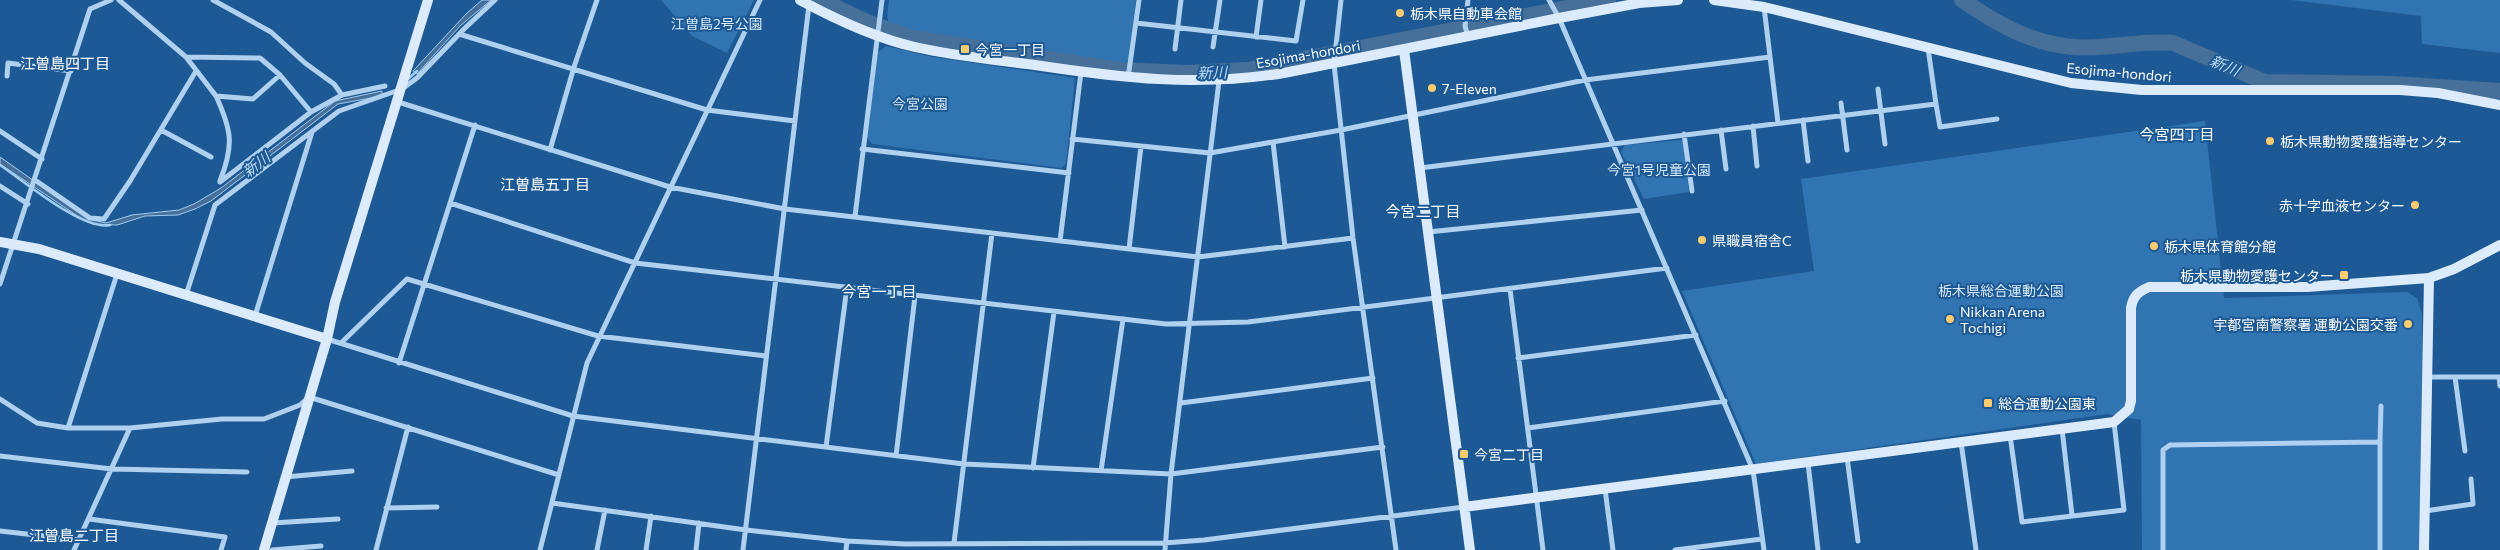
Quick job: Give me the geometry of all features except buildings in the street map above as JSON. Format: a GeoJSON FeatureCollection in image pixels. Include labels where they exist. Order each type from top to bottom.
{"type":"FeatureCollection","features":[{"type":"Feature","properties":{"kind":"street"},"geometry":{"type":"LineString","coordinates":[[0,284],[15,244],[90,10],[111,0]]}},
{"type":"Feature","properties":{"kind":"street"},"geometry":{"type":"LineString","coordinates":[[119,0],[186,57],[216,96],[227,119],[230,141],[229,158],[220,182],[311,112],[342,95],[385,86]]}},
{"type":"Feature","properties":{"kind":"street"},"geometry":{"type":"LineString","coordinates":[[212,0],[271,32],[304,63],[334,84],[342,95]]}},
{"type":"Feature","properties":{"kind":"street"},"geometry":{"type":"LineString","coordinates":[[264,550],[354,238],[398,102],[428,0]]}},
{"type":"Feature","properties":{"kind":"street"},"geometry":{"type":"LineString","coordinates":[[186,296],[215,205],[339,111],[402,89],[417,78],[495,0]]}},
{"type":"Feature","properties":{"kind":"street"},"geometry":{"type":"LineString","coordinates":[[550,150],[574,67],[597,0]]}},
{"type":"Feature","properties":{"kind":"street"},"geometry":{"type":"LineString","coordinates":[[540,550],[586,363],[760,0]]}},
{"type":"Feature","properties":{"kind":"street"},"geometry":{"type":"LineString","coordinates":[[855,216],[876,34],[882,0]]}},
{"type":"Feature","properties":{"kind":"street"},"geometry":{"type":"LineString","coordinates":[[1128,78],[1139,0]]}},
{"type":"Feature","properties":{"kind":"street"},"geometry":{"type":"LineString","coordinates":[[1175,49],[1181,0]]}},
{"type":"Feature","properties":{"kind":"street"},"geometry":{"type":"LineString","coordinates":[[1213,47],[1220,0]]}},
{"type":"Feature","properties":{"kind":"street"},"geometry":{"type":"LineString","coordinates":[[1256,37],[1262,0]]}},
{"type":"Feature","properties":{"kind":"street"},"geometry":{"type":"LineString","coordinates":[[1136,23],[1296,42],[1303,0]]}},
{"type":"Feature","properties":{"kind":"street"},"geometry":{"type":"LineString","coordinates":[[1341,0],[1334,64],[1354,238],[1396,550]]}},
{"type":"Feature","properties":{"kind":"street"},"geometry":{"type":"LineString","coordinates":[[1468,0],[1465,26],[1468,37]]}},
{"type":"Feature","properties":{"kind":"street"},"geometry":{"type":"LineString","coordinates":[[1549,0],[1559,18],[1586,80],[1753,470],[1764,550]]}},
{"type":"Feature","properties":{"kind":"street","name":"Esojima-hondori"},"geometry":{"type":"LineString","coordinates":[[804,2],[876,34],[925,49],[1128,78],[1158,81],[1219,81],[1252,78],[1334,64],[1639,3],[1678,0]]}},
{"type":"Feature","properties":{"kind":"street","name":"Esojima-hondori"},"geometry":{"type":"LineString","coordinates":[[1714,0],[1764,8],[2024,73],[2108,88],[2204,91],[2400,90],[2438,93],[2500,105]]}},
{"type":"Feature","properties":{"kind":"street"},"geometry":{"type":"LineString","coordinates":[[744,550],[795,121],[804,2]]}},
{"type":"Feature","properties":{"kind":"street"},"geometry":{"type":"LineString","coordinates":[[1764,8],[1778,123]]}},
{"type":"Feature","properties":{"kind":"street"},"geometry":{"type":"LineString","coordinates":[[459,34],[574,67],[707,110],[795,121]]}},
{"type":"Feature","properties":{"kind":"street"},"geometry":{"type":"LineString","coordinates":[[1928,48],[1940,128],[1997,119]]}},
{"type":"Feature","properties":{"kind":"street"},"geometry":{"type":"LineString","coordinates":[[1404,50],[1470,550]]}},
{"type":"Feature","properties":{"kind":"street"},"geometry":{"type":"LineString","coordinates":[[186,57],[260,58],[280,75],[311,112]]}},
{"type":"Feature","properties":{"kind":"street"},"geometry":{"type":"LineString","coordinates":[[1072,139],[1210,153],[1341,130],[1586,80],[1770,57]]}},
{"type":"Feature","properties":{"kind":"street"},"geometry":{"type":"LineString","coordinates":[[7,76],[8,63],[71,71]]}},
{"type":"Feature","properties":{"kind":"street"},"geometry":{"type":"LineString","coordinates":[[35,180],[90,218],[104,219],[196,71]]}},
{"type":"Feature","properties":{"kind":"street"},"geometry":{"type":"LineString","coordinates":[[1060,241],[1080,72]]}},
{"type":"Feature","properties":{"kind":"street"},"geometry":{"type":"LineString","coordinates":[[216,96],[253,99],[280,75]]}},
{"type":"Feature","properties":{"kind":"street"},"geometry":{"type":"LineString","coordinates":[[1165,550],[1164,543],[1171,474],[1219,81]]}},
{"type":"Feature","properties":{"kind":"street"},"geometry":{"type":"LineString","coordinates":[[1878,89],[1885,144]]}},
{"type":"Feature","properties":{"kind":"street"},"geometry":{"type":"LineString","coordinates":[[398,102],[670,187],[785,209],[1198,257],[1354,238]]}},
{"type":"Feature","properties":{"kind":"street"},"geometry":{"type":"LineString","coordinates":[[1841,103],[1847,150]]}},
{"type":"Feature","properties":{"kind":"street"},"geometry":{"type":"LineString","coordinates":[[1420,168],[1936,104]]}},
{"type":"Feature","properties":{"kind":"street"},"geometry":{"type":"LineString","coordinates":[[1803,120],[1808,161]]}},
{"type":"Feature","properties":{"kind":"street"},"geometry":{"type":"LineString","coordinates":[[399,363],[475,125]]}},
{"type":"Feature","properties":{"kind":"street"},"geometry":{"type":"LineString","coordinates":[[1753,126],[1757,166]]}},
{"type":"Feature","properties":{"kind":"street"},"geometry":{"type":"LineString","coordinates":[[161,130],[211,157]]}},
{"type":"Feature","properties":{"kind":"street"},"geometry":{"type":"LineString","coordinates":[[1721,130],[1726,169]]}},
{"type":"Feature","properties":{"kind":"street"},"geometry":{"type":"LineString","coordinates":[[0,131],[42,159]]}},
{"type":"Feature","properties":{"kind":"street"},"geometry":{"type":"LineString","coordinates":[[255,317],[312,132]]}},
{"type":"Feature","properties":{"kind":"street"},"geometry":{"type":"LineString","coordinates":[[1684,134],[1692,191]]}},
{"type":"Feature","properties":{"kind":"street"},"geometry":{"type":"LineString","coordinates":[[1273,142],[1285,247]]}},
{"type":"Feature","properties":{"kind":"street"},"geometry":{"type":"LineString","coordinates":[[1128,248],[1141,146]]}},
{"type":"Feature","properties":{"kind":"street"},"geometry":{"type":"LineString","coordinates":[[862,149],[1069,173]]}},
{"type":"Feature","properties":{"kind":"street"},"geometry":{"type":"LineString","coordinates":[[0,186],[28,204]]}},
{"type":"Feature","properties":{"kind":"street"},"geometry":{"type":"LineString","coordinates":[[450,204],[635,263],[1054,312],[1189,325],[1248,322],[1667,268]]}},
{"type":"Feature","properties":{"kind":"street"},"geometry":{"type":"LineString","coordinates":[[1428,232],[1642,210]]}},
{"type":"Feature","properties":{"kind":"street"},"geometry":{"type":"LineString","coordinates":[[954,544],[992,233]]}},
{"type":"Feature","properties":{"kind":"street"},"geometry":{"type":"LineString","coordinates":[[0,242],[15,244],[117,274],[573,416],[756,440],[964,464],[1171,474],[1383,447]]}},
{"type":"Feature","properties":{"kind":"street"},"geometry":{"type":"LineString","coordinates":[[552,503],[746,530],[905,547],[1014,543],[1164,543],[1204,540],[1392,517],[1847,458],[2114,422],[2129,409],[2131,401],[2131,308],[2133,300],[2139,292],[2150,287],[2307,287],[2429,278],[2454,269],[2500,245]]}},
{"type":"Feature","properties":{"kind":"street"},"geometry":{"type":"LineString","coordinates":[[68,428],[117,274]]}},
{"type":"Feature","properties":{"kind":"street"},"geometry":{"type":"LineString","coordinates":[[2424,550],[2429,278]]}},
{"type":"Feature","properties":{"kind":"street"},"geometry":{"type":"LineString","coordinates":[[341,343],[406,279],[598,336],[766,356]]}},
{"type":"Feature","properties":{"kind":"street"},"geometry":{"type":"LineString","coordinates":[[826,447],[847,287]]}},
{"type":"Feature","properties":{"kind":"street"},"geometry":{"type":"LineString","coordinates":[[1510,289],[1543,550]]}},
{"type":"Feature","properties":{"kind":"street"},"geometry":{"type":"LineString","coordinates":[[896,456],[915,296]]}},
{"type":"Feature","properties":{"kind":"street"},"geometry":{"type":"LineString","coordinates":[[1033,468],[1054,312]]}},
{"type":"Feature","properties":{"kind":"street"},"geometry":{"type":"LineString","coordinates":[[1101,471],[1123,319]]}},
{"type":"Feature","properties":{"kind":"street"},"geometry":{"type":"LineString","coordinates":[[1518,358],[1696,335]]}},
{"type":"Feature","properties":{"kind":"street"},"geometry":{"type":"LineString","coordinates":[[2428,377],[2499,377],[2500,386]]}},
{"type":"Feature","properties":{"kind":"street"},"geometry":{"type":"LineString","coordinates":[[2455,377],[2465,452]]}},
{"type":"Feature","properties":{"kind":"street"},"geometry":{"type":"LineString","coordinates":[[1181,403],[1373,378]]}},
{"type":"Feature","properties":{"kind":"street"},"geometry":{"type":"LineString","coordinates":[[309,398],[559,475]]}},
{"type":"Feature","properties":{"kind":"street"},"geometry":{"type":"LineString","coordinates":[[0,399],[37,423],[68,428],[130,428],[222,419],[264,419],[300,405],[309,398]]}},
{"type":"Feature","properties":{"kind":"street"},"geometry":{"type":"LineString","coordinates":[[1528,428],[1724,401]]}},
{"type":"Feature","properties":{"kind":"street"},"geometry":{"type":"LineString","coordinates":[[2380,550],[2381,406]]}},
{"type":"Feature","properties":{"kind":"street"},"geometry":{"type":"LineString","coordinates":[[2010,436],[2022,522],[2124,510],[2114,422]]}},
{"type":"Feature","properties":{"kind":"street"},"geometry":{"type":"LineString","coordinates":[[74,550],[130,428]]}},
{"type":"Feature","properties":{"kind":"street"},"geometry":{"type":"LineString","coordinates":[[376,550],[408,428]]}},
{"type":"Feature","properties":{"kind":"street"},"geometry":{"type":"LineString","coordinates":[[2062,429],[2072,516]]}},
{"type":"Feature","properties":{"kind":"street"},"geometry":{"type":"LineString","coordinates":[[1961,442],[1976,550]]}},
{"type":"Feature","properties":{"kind":"street"},"geometry":{"type":"LineString","coordinates":[[2163,550],[2164,450],[2170,445],[2380,442]]}},
{"type":"Feature","properties":{"kind":"street"},"geometry":{"type":"LineString","coordinates":[[0,456],[112,469],[247,472]]}},
{"type":"Feature","properties":{"kind":"street"},"geometry":{"type":"LineString","coordinates":[[1847,458],[1858,541]]}},
{"type":"Feature","properties":{"kind":"street"},"geometry":{"type":"LineString","coordinates":[[1808,463],[1818,550]]}},
{"type":"Feature","properties":{"kind":"street"},"geometry":{"type":"LineString","coordinates":[[285,477],[352,471]]}},
{"type":"Feature","properties":{"kind":"street"},"geometry":{"type":"LineString","coordinates":[[2425,511],[2474,504],[2471,479]]}},
{"type":"Feature","properties":{"kind":"street"},"geometry":{"type":"LineString","coordinates":[[1605,488],[1614,550]]}},
{"type":"Feature","properties":{"kind":"street"},"geometry":{"type":"LineString","coordinates":[[386,508],[437,507]]}},
{"type":"Feature","properties":{"kind":"street"},"geometry":{"type":"LineString","coordinates":[[597,550],[605,510]]}},
{"type":"Feature","properties":{"kind":"street"},"geometry":{"type":"LineString","coordinates":[[646,550],[652,516]]}},
{"type":"Feature","properties":{"kind":"street"},"geometry":{"type":"LineString","coordinates":[[89,519],[225,537],[221,550]]}},
{"type":"Feature","properties":{"kind":"street"},"geometry":{"type":"LineString","coordinates":[[271,523],[338,519]]}},
{"type":"Feature","properties":{"kind":"street"},"geometry":{"type":"LineString","coordinates":[[696,550],[699,523]]}},
{"type":"Feature","properties":{"kind":"street"},"geometry":{"type":"LineString","coordinates":[[0,531],[79,540]]}},
{"type":"Feature","properties":{"kind":"street"},"geometry":{"type":"LineString","coordinates":[[1675,550],[1762,539]]}},
{"type":"Feature","properties":{"kind":"street"},"geometry":{"type":"LineString","coordinates":[[846,550],[847,541]]}},
{"type":"Feature","properties":{"kind":"street"},"geometry":{"type":"LineString","coordinates":[[1013,550],[1014,543]]}},
{"type":"Feature","properties":{"kind":"street"},"geometry":{"type":"LineString","coordinates":[[272,550],[321,546]]}},
{"type":"Feature","properties":{"kind":"green space","name":"江曽島2号公園"},"geometry":{"type":"Polygon","coordinates":[[[661,0],[754,0],[727,53],[692,36],[661,0]]]}},
{"type":"Feature","properties":{"kind":"green space"},"geometry":{"type":"Polygon","coordinates":[[[889,0],[1136,0],[1128,61],[1123,66],[895,29],[888,20],[889,0]]]}},
{"type":"Feature","properties":{"kind":"green space"},"geometry":{"type":"Polygon","coordinates":[[[2291,0],[2500,0],[2500,53],[2422,44],[2421,16],[2291,0]]]}},
{"type":"Feature","properties":{"kind":"green space","name":"今宮公園"},"geometry":{"type":"Polygon","coordinates":[[[886,46],[933,57],[1075,78],[1066,164],[1061,168],[872,144],[867,137],[878,52],[886,46]]]}},
{"type":"Feature","properties":{"kind":"green space","name":"栃木県総合運動公園"},"geometry":{"type":"Polygon","coordinates":[[[2205,121],[2224,298],[2407,292],[2417,298],[2422,315],[2427,550],[2142,550],[2141,420],[2107,414],[1756,464],[1682,291],[1814,271],[1801,179],[2205,121]]]}},
{"type":"Feature","properties":{"kind":"green space","name":"今宮1号児童公園"},"geometry":{"type":"Polygon","coordinates":[[[1683,140],[1689,192],[1644,199],[1621,152],[1625,145],[1683,140]]]}},
{"type":"Feature","properties":{"kind":"water"},"geometry":{"type":"Polygon","coordinates":[[[482,0],[491,0],[460,26],[417,74],[413,71],[467,13],[482,0]]]}},
{"type":"Feature","properties":{"kind":"water"},"geometry":{"type":"Polygon","coordinates":[[[382,91],[382,96],[338,104],[211,201],[178,215],[145,216],[117,225],[93,224],[82,219],[0,164],[0,157],[88,219],[106,223],[132,215],[179,210],[194,204],[221,188],[335,101],[382,91]]]}},
{"type":"Feature","properties":{"kind":"waterway","name":"新川"},"geometry":{"type":"LineString","coordinates":[[820,0],[867,22],[912,38],[1119,70],[1187,73],[1248,70],[1608,0]]}},
{"type":"Feature","properties":{"kind":"waterway","name":"新川"},"geometry":{"type":"LineString","coordinates":[[1962,0],[2014,31],[2042,41],[2057,45],[2085,48],[2161,42],[2173,43],[2265,82],[2393,84],[2500,91]]}},
{"type":"Feature","properties":{"kind":"waterway","name":"新川"},"geometry":{"type":"LineString","coordinates":[[408,79],[417,71]]}},
{"type":"Feature","properties":{"kind":"waterway","name":"新川"},"geometry":{"type":"LineString","coordinates":[[0,165],[38,193],[70,213],[99,225],[110,225]]}},
{"type":"Feature","properties":{"kind":"place","name":"栃木県自動車会館"},"geometry":{"type":"Point","coordinates":[1400,13]}},
{"type":"Feature","properties":{"kind":"place","name":"今宮一丁目"},"geometry":{"type":"Point","coordinates":[965,49]}},
{"type":"Feature","properties":{"kind":"place","name":"7-Eleven"},"geometry":{"type":"Point","coordinates":[1432,88]}},
{"type":"Feature","properties":{"kind":"place","name":"栃木県動物愛護指導センター"},"geometry":{"type":"Point","coordinates":[2270,141]}},
{"type":"Feature","properties":{"kind":"place","name":"赤十字血液センター"},"geometry":{"type":"Point","coordinates":[2415,205]}},
{"type":"Feature","properties":{"kind":"place","name":"県職員宿舎C"},"geometry":{"type":"Point","coordinates":[1702,240]}},
{"type":"Feature","properties":{"kind":"place","name":"栃木県体育館分館"},"geometry":{"type":"Point","coordinates":[2154,246]}},
{"type":"Feature","properties":{"kind":"place","name":"栃木県動物愛護センター"},"geometry":{"type":"Point","coordinates":[2344,275]}},
{"type":"Feature","properties":{"kind":"place","name":"Nikkan Arena Tochigi"},"geometry":{"type":"Point","coordinates":[1950,319]}},
{"type":"Feature","properties":{"kind":"place","name":"宇都宮南警察署 運動公園交番"},"geometry":{"type":"Point","coordinates":[2408,324]}},
{"type":"Feature","properties":{"kind":"place","name":"総合運動公園東"},"geometry":{"type":"Point","coordinates":[1988,403]}},
{"type":"Feature","properties":{"kind":"place","name":"今宮二丁目"},"geometry":{"type":"Point","coordinates":[1464,454]}},
{"type":"Feature","properties":{"kind":"district","name":"江曽島四丁目"},"geometry":{"type":"Point","coordinates":[65,63]}},
{"type":"Feature","properties":{"kind":"district","name":"今宮四丁目"},"geometry":{"type":"Point","coordinates":[2177,134]}},
{"type":"Feature","properties":{"kind":"district","name":"江曽島五丁目"},"geometry":{"type":"Point","coordinates":[545,184]}},
{"type":"Feature","properties":{"kind":"district","name":"今宮二丁目"},"geometry":{"type":"Point","coordinates":[1423,211]}},
{"type":"Feature","properties":{"kind":"district","name":"今宮一丁目"},"geometry":{"type":"Point","coordinates":[879,291]}},
{"type":"Feature","properties":{"kind":"district","name":"江曽島二丁目"},"geometry":{"type":"Point","coordinates":[74,535]}}]}
